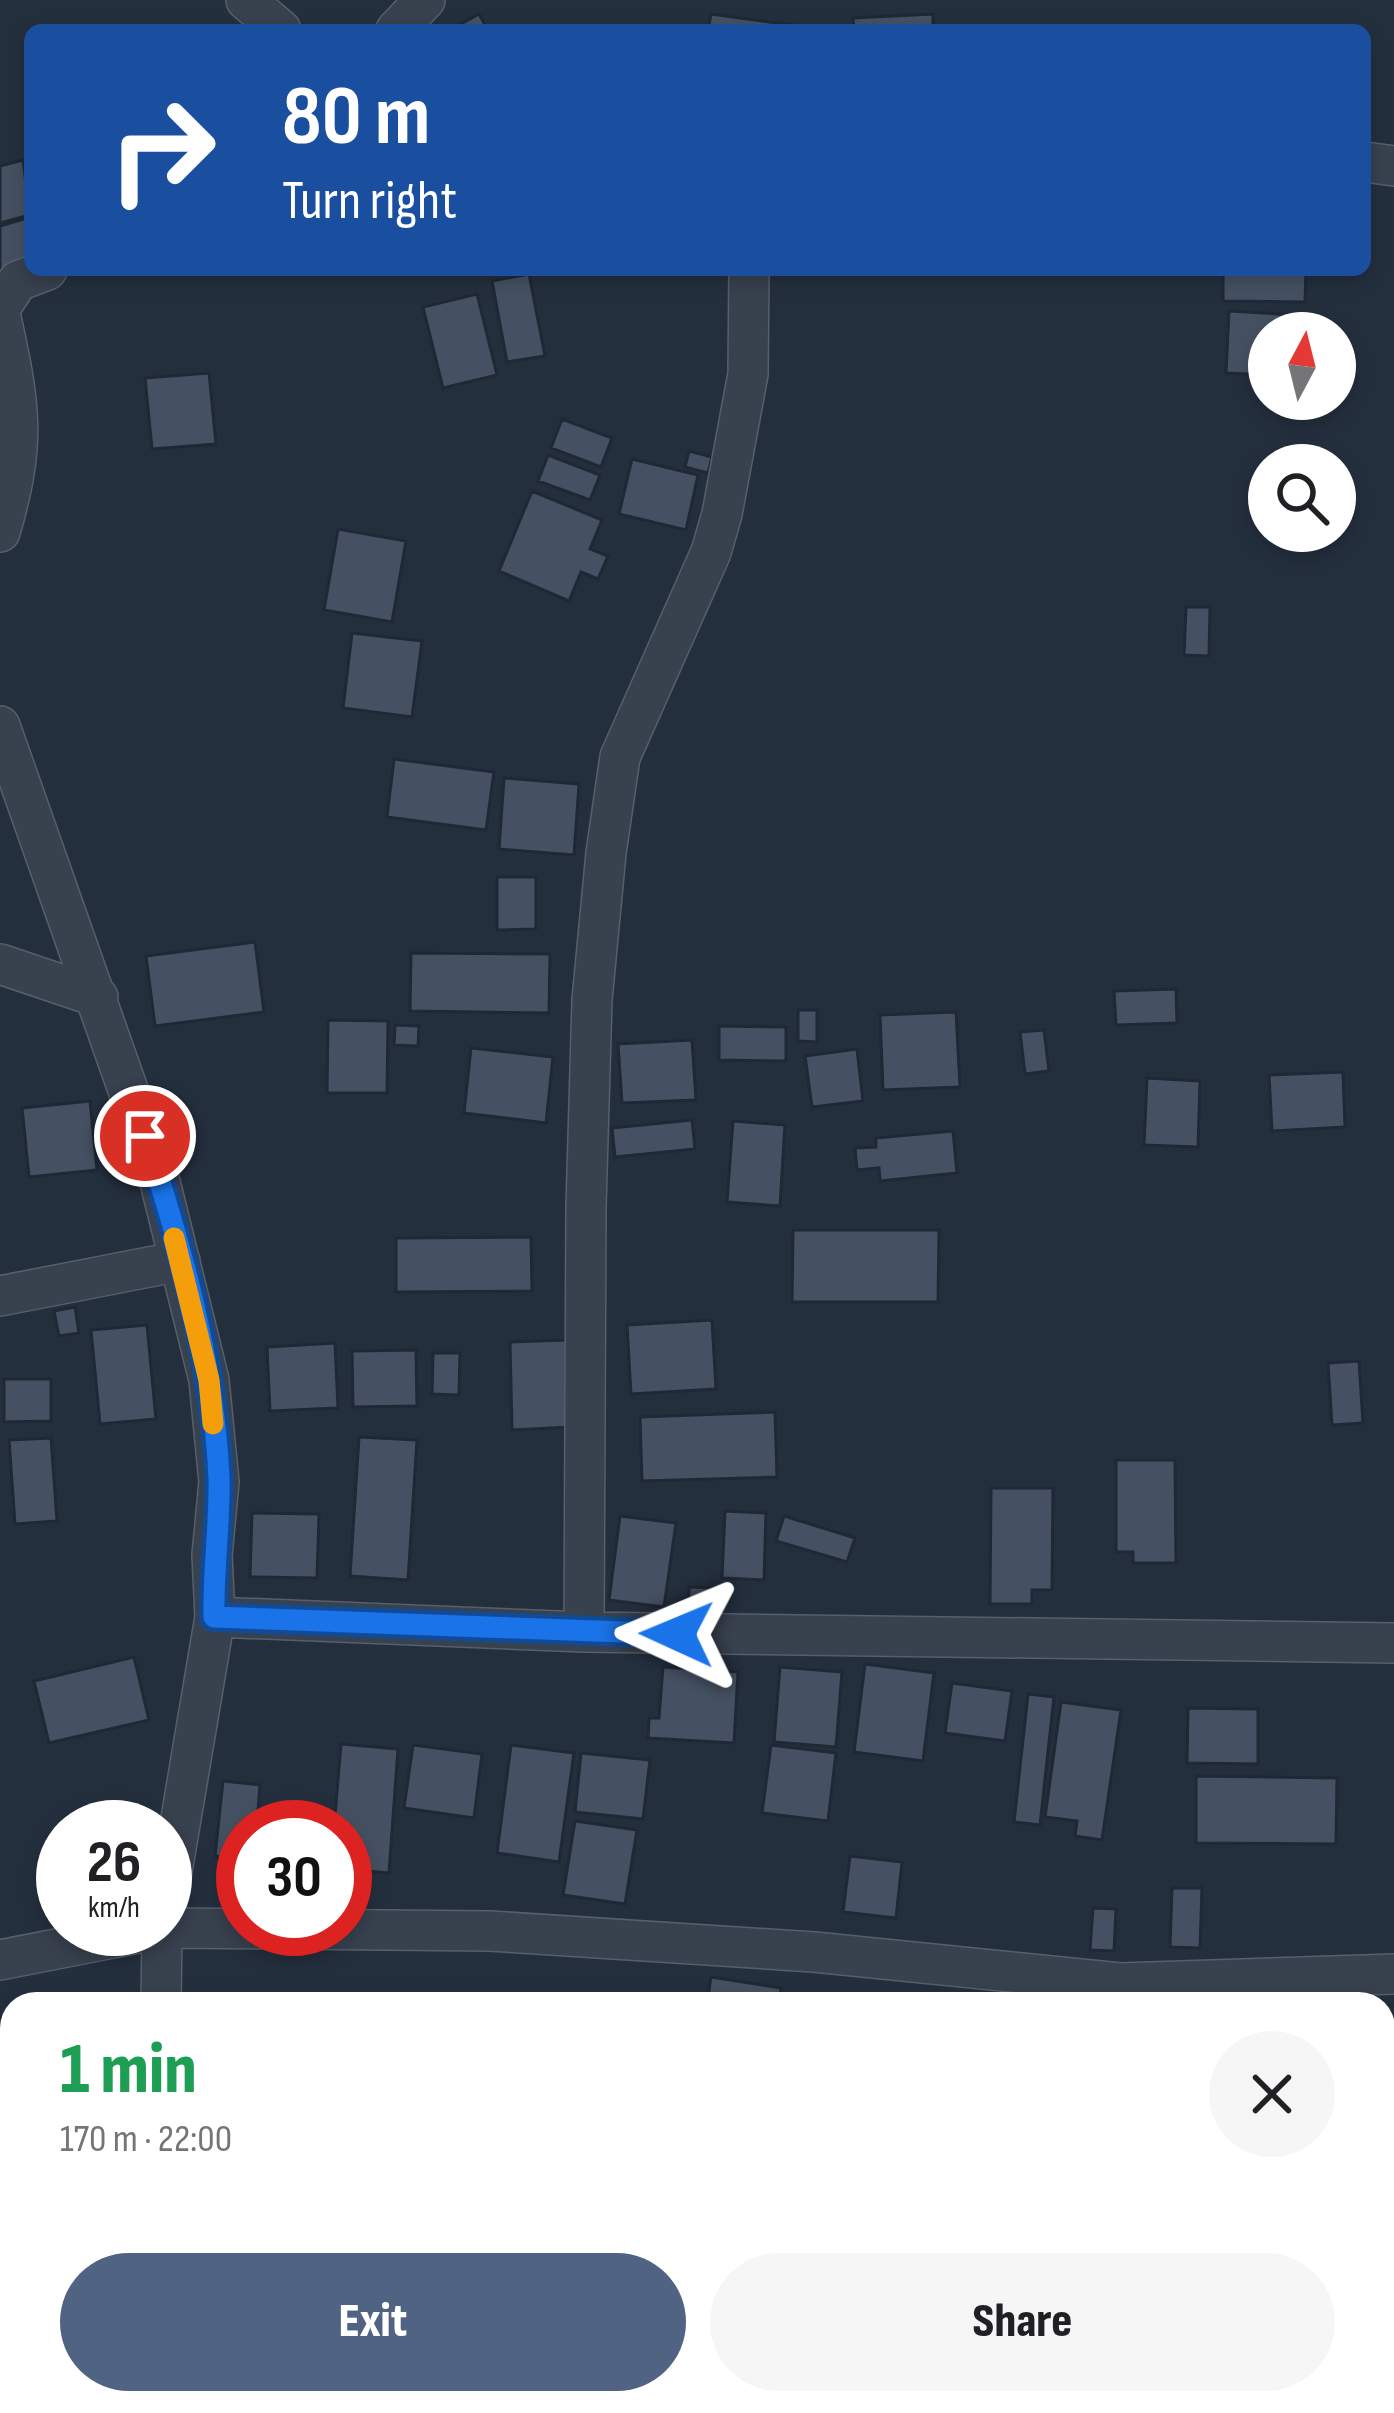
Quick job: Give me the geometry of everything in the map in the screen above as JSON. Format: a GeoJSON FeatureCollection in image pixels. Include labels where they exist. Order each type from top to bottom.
{"type":"FeatureCollection","features":[{"type":"Feature","properties":{"kind":"street"},"geometry":{"type":"LineString","coordinates":[[246,0],[274,24]]}},
{"type":"Feature","properties":{"kind":"street"},"geometry":{"type":"LineString","coordinates":[[402,24],[425,0]]}},
{"type":"Feature","properties":{"kind":"street"},"geometry":{"type":"LineString","coordinates":[[0,532],[21,445],[20,407],[0,311],[18,281],[31,276]]}},
{"type":"Feature","properties":{"kind":"street"},"geometry":{"type":"LineString","coordinates":[[584,1632],[588,1138],[592,1000],[606,853],[620,757],[711,552],[722,514],[748,374],[749,276]]}},
{"type":"Feature","properties":{"kind":"street"},"geometry":{"type":"LineString","coordinates":[[0,726],[159,1178],[209,1380],[215,1441],[214,1617],[184,1800]]}},
{"type":"Feature","properties":{"kind":"street"},"geometry":{"type":"LineString","coordinates":[[0,964],[98,997]]}},
{"type":"Feature","properties":{"kind":"street"},"geometry":{"type":"LineString","coordinates":[[0,1296],[180,1261]]}},
{"type":"Feature","properties":{"kind":"street"},"geometry":{"type":"LineString","coordinates":[[214,1617],[584,1632],[1394,1643]]}},
{"type":"Feature","properties":{"kind":"street"},"geometry":{"type":"LineString","coordinates":[[192,1929],[490,1931],[814,1952],[1120,1983],[1394,1974]]}},
{"type":"Feature","properties":{"kind":"street"},"geometry":{"type":"LineString","coordinates":[[0,1960],[36,1953]]}},
{"type":"Feature","properties":{"kind":"street"},"geometry":{"type":"LineString","coordinates":[[161,1992],[162,1956]]}},
{"type":"Feature","properties":{"kind":"building"},"geometry":{"type":"Polygon","coordinates":[[[479,14],[485,24],[461,24],[479,14]]]}},
{"type":"Feature","properties":{"kind":"building"},"geometry":{"type":"Polygon","coordinates":[[[711,14],[784,24],[709,24],[711,14]]]}},
{"type":"Feature","properties":{"kind":"building"},"geometry":{"type":"Polygon","coordinates":[[[933,14],[933,24],[854,24],[853,18],[933,14]]]}},
{"type":"Feature","properties":{"kind":"building"},"geometry":{"type":"Polygon","coordinates":[[[23,160],[24,217],[0,223],[0,166],[23,160]]]}},
{"type":"Feature","properties":{"kind":"building"},"geometry":{"type":"Polygon","coordinates":[[[24,219],[24,271],[0,277],[0,226],[24,219]]]}},
{"type":"Feature","properties":{"kind":"building"},"geometry":{"type":"Polygon","coordinates":[[[529,276],[545,356],[507,362],[492,281],[529,276]]]}},
{"type":"Feature","properties":{"kind":"building"},"geometry":{"type":"Polygon","coordinates":[[[1223,276],[1306,276],[1305,302],[1223,301],[1223,276]]]}},
{"type":"Feature","properties":{"kind":"building"},"geometry":{"type":"Polygon","coordinates":[[[477,294],[497,375],[443,388],[423,307],[477,294]]]}},
{"type":"Feature","properties":{"kind":"building"},"geometry":{"type":"Polygon","coordinates":[[[1229,311],[1248,312],[1248,374],[1226,373],[1229,311]]]}},
{"type":"Feature","properties":{"kind":"building"},"geometry":{"type":"Polygon","coordinates":[[[209,373],[216,444],[152,449],[145,378],[209,373]]]}},
{"type":"Feature","properties":{"kind":"building"},"geometry":{"type":"Polygon","coordinates":[[[562,419],[612,438],[601,467],[551,448],[562,419]]]}},
{"type":"Feature","properties":{"kind":"building"},"geometry":{"type":"Polygon","coordinates":[[[689,451],[712,457],[708,473],[685,467],[689,451]]]}},
{"type":"Feature","properties":{"kind":"building"},"geometry":{"type":"Polygon","coordinates":[[[548,455],[600,475],[590,500],[538,481],[548,455]]]}},
{"type":"Feature","properties":{"kind":"building"},"geometry":{"type":"Polygon","coordinates":[[[632,459],[698,475],[686,530],[619,514],[632,459]]]}},
{"type":"Feature","properties":{"kind":"building"},"geometry":{"type":"Polygon","coordinates":[[[532,491],[602,520],[590,549],[608,556],[598,579],[581,572],[569,601],[499,571],[532,491]]]}},
{"type":"Feature","properties":{"kind":"building"},"geometry":{"type":"Polygon","coordinates":[[[338,529],[406,541],[392,622],[324,610],[338,529]]]}},
{"type":"Feature","properties":{"kind":"building"},"geometry":{"type":"Polygon","coordinates":[[[1186,607],[1210,607],[1209,656],[1184,655],[1186,607]]]}},
{"type":"Feature","properties":{"kind":"building"},"geometry":{"type":"Polygon","coordinates":[[[352,633],[422,641],[412,717],[343,708],[352,633]]]}},
{"type":"Feature","properties":{"kind":"building"},"geometry":{"type":"Polygon","coordinates":[[[394,759],[494,772],[486,830],[387,817],[394,759]]]}},
{"type":"Feature","properties":{"kind":"building"},"geometry":{"type":"Polygon","coordinates":[[[504,778],[579,784],[574,855],[499,849],[504,778]]]}},
{"type":"Feature","properties":{"kind":"building"},"geometry":{"type":"Polygon","coordinates":[[[497,877],[536,877],[536,929],[497,930],[497,877]]]}},
{"type":"Feature","properties":{"kind":"building"},"geometry":{"type":"Polygon","coordinates":[[[255,942],[264,1012],[155,1026],[146,956],[255,942]]]}},
{"type":"Feature","properties":{"kind":"building"},"geometry":{"type":"Polygon","coordinates":[[[411,953],[550,954],[549,1013],[410,1011],[411,953]]]}},
{"type":"Feature","properties":{"kind":"building"},"geometry":{"type":"Polygon","coordinates":[[[1176,989],[1177,1023],[1116,1025],[1114,991],[1176,989]]]}},
{"type":"Feature","properties":{"kind":"building"},"geometry":{"type":"Polygon","coordinates":[[[798,1010],[817,1010],[817,1042],[798,1041],[798,1010]]]}},
{"type":"Feature","properties":{"kind":"building"},"geometry":{"type":"Polygon","coordinates":[[[956,1012],[960,1087],[883,1090],[880,1015],[956,1012]]]}},
{"type":"Feature","properties":{"kind":"building"},"geometry":{"type":"Polygon","coordinates":[[[328,1020],[388,1021],[387,1093],[327,1093],[328,1020]]]}},
{"type":"Feature","properties":{"kind":"building"},"geometry":{"type":"Polygon","coordinates":[[[395,1025],[419,1026],[418,1046],[394,1045],[395,1025]]]}},
{"type":"Feature","properties":{"kind":"building"},"geometry":{"type":"Polygon","coordinates":[[[719,1026],[786,1027],[786,1061],[719,1060],[719,1026]]]}},
{"type":"Feature","properties":{"kind":"building"},"geometry":{"type":"Polygon","coordinates":[[[1044,1030],[1049,1071],[1025,1074],[1020,1032],[1044,1030]]]}},
{"type":"Feature","properties":{"kind":"building"},"geometry":{"type":"Polygon","coordinates":[[[692,1040],[696,1100],[622,1103],[618,1044],[692,1040]]]}},
{"type":"Feature","properties":{"kind":"building"},"geometry":{"type":"Polygon","coordinates":[[[471,1048],[553,1057],[546,1123],[464,1113],[471,1048]]]}},
{"type":"Feature","properties":{"kind":"building"},"geometry":{"type":"Polygon","coordinates":[[[857,1049],[863,1101],[812,1107],[805,1056],[857,1049]]]}},
{"type":"Feature","properties":{"kind":"building"},"geometry":{"type":"Polygon","coordinates":[[[1343,1072],[1345,1127],[1272,1131],[1269,1075],[1343,1072]]]}},
{"type":"Feature","properties":{"kind":"building"},"geometry":{"type":"Polygon","coordinates":[[[1147,1078],[1200,1081],[1198,1147],[1144,1145],[1147,1078]]]}},
{"type":"Feature","properties":{"kind":"building"},"geometry":{"type":"Polygon","coordinates":[[[90,1101],[97,1170],[29,1177],[22,1108],[90,1101]]]}},
{"type":"Feature","properties":{"kind":"building"},"geometry":{"type":"Polygon","coordinates":[[[692,1120],[695,1149],[615,1157],[612,1128],[692,1120]]]}},
{"type":"Feature","properties":{"kind":"building"},"geometry":{"type":"Polygon","coordinates":[[[733,1121],[785,1125],[780,1206],[727,1202],[733,1121]]]}},
{"type":"Feature","properties":{"kind":"building"},"geometry":{"type":"Polygon","coordinates":[[[953,1131],[957,1173],[880,1181],[879,1168],[857,1170],[855,1148],[876,1147],[876,1138],[953,1131]]]}},
{"type":"Feature","properties":{"kind":"building"},"geometry":{"type":"Polygon","coordinates":[[[793,1230],[939,1230],[938,1302],[792,1302],[793,1230]]]}},
{"type":"Feature","properties":{"kind":"building"},"geometry":{"type":"Polygon","coordinates":[[[531,1237],[532,1291],[396,1292],[396,1238],[531,1237]]]}},
{"type":"Feature","properties":{"kind":"building"},"geometry":{"type":"Polygon","coordinates":[[[75,1307],[79,1333],[59,1336],[54,1311],[75,1307]]]}},
{"type":"Feature","properties":{"kind":"building"},"geometry":{"type":"Polygon","coordinates":[[[712,1320],[716,1389],[631,1394],[627,1325],[712,1320]]]}},
{"type":"Feature","properties":{"kind":"building"},"geometry":{"type":"Polygon","coordinates":[[[147,1325],[156,1419],[100,1424],[91,1330],[147,1325]]]}},
{"type":"Feature","properties":{"kind":"building"},"geometry":{"type":"Polygon","coordinates":[[[568,1340],[571,1427],[512,1430],[510,1342],[568,1340]]]}},
{"type":"Feature","properties":{"kind":"building"},"geometry":{"type":"Polygon","coordinates":[[[335,1343],[338,1408],[270,1411],[267,1347],[335,1343]]]}},
{"type":"Feature","properties":{"kind":"building"},"geometry":{"type":"Polygon","coordinates":[[[416,1350],[417,1406],[353,1407],[352,1351],[416,1350]]]}},
{"type":"Feature","properties":{"kind":"building"},"geometry":{"type":"Polygon","coordinates":[[[433,1353],[460,1353],[459,1395],[432,1394],[433,1353]]]}},
{"type":"Feature","properties":{"kind":"building"},"geometry":{"type":"Polygon","coordinates":[[[1359,1361],[1363,1423],[1332,1425],[1328,1363],[1359,1361]]]}},
{"type":"Feature","properties":{"kind":"building"},"geometry":{"type":"Polygon","coordinates":[[[4,1379],[51,1379],[51,1421],[4,1422],[4,1379]]]}},
{"type":"Feature","properties":{"kind":"building"},"geometry":{"type":"Polygon","coordinates":[[[775,1412],[777,1477],[642,1481],[640,1417],[775,1412]]]}},
{"type":"Feature","properties":{"kind":"building"},"geometry":{"type":"Polygon","coordinates":[[[359,1437],[417,1440],[408,1580],[350,1576],[359,1437]]]}},
{"type":"Feature","properties":{"kind":"building"},"geometry":{"type":"Polygon","coordinates":[[[51,1438],[57,1521],[15,1524],[9,1440],[51,1438]]]}},
{"type":"Feature","properties":{"kind":"building"},"geometry":{"type":"Polygon","coordinates":[[[1116,1460],[1175,1460],[1176,1563],[1133,1563],[1133,1552],[1116,1552],[1116,1460]]]}},
{"type":"Feature","properties":{"kind":"building"},"geometry":{"type":"Polygon","coordinates":[[[991,1488],[1053,1488],[1052,1590],[1032,1590],[1032,1604],[990,1604],[991,1488]]]}},
{"type":"Feature","properties":{"kind":"building"},"geometry":{"type":"Polygon","coordinates":[[[725,1511],[766,1513],[764,1580],[722,1578],[725,1511]]]}},
{"type":"Feature","properties":{"kind":"building"},"geometry":{"type":"Polygon","coordinates":[[[252,1513],[319,1514],[317,1578],[250,1577],[252,1513]]]}},
{"type":"Feature","properties":{"kind":"building"},"geometry":{"type":"Polygon","coordinates":[[[620,1516],[676,1523],[664,1607],[609,1600],[620,1516]]]}},
{"type":"Feature","properties":{"kind":"building"},"geometry":{"type":"Polygon","coordinates":[[[784,1516],[855,1538],[847,1562],[776,1541],[784,1516]]]}},
{"type":"Feature","properties":{"kind":"building"},"geometry":{"type":"Polygon","coordinates":[[[689,1587],[716,1588],[715,1619],[688,1617],[689,1587]]]}},
{"type":"Feature","properties":{"kind":"building"},"geometry":{"type":"Polygon","coordinates":[[[134,1657],[149,1720],[49,1743],[34,1681],[134,1657]]]}},
{"type":"Feature","properties":{"kind":"building"},"geometry":{"type":"Polygon","coordinates":[[[865,1664],[934,1673],[923,1761],[854,1752],[865,1664]]]}},
{"type":"Feature","properties":{"kind":"building"},"geometry":{"type":"Polygon","coordinates":[[[663,1667],[738,1672],[734,1743],[648,1738],[649,1718],[659,1718],[663,1667]]]}},
{"type":"Feature","properties":{"kind":"building"},"geometry":{"type":"Polygon","coordinates":[[[780,1667],[842,1672],[836,1747],[774,1742],[780,1667]]]}},
{"type":"Feature","properties":{"kind":"building"},"geometry":{"type":"Polygon","coordinates":[[[952,1683],[1012,1691],[1005,1741],[945,1733],[952,1683]]]}},
{"type":"Feature","properties":{"kind":"building"},"geometry":{"type":"Polygon","coordinates":[[[1028,1694],[1054,1697],[1040,1825],[1014,1822],[1028,1694]]]}},
{"type":"Feature","properties":{"kind":"building"},"geometry":{"type":"Polygon","coordinates":[[[1061,1702],[1121,1710],[1102,1840],[1075,1836],[1077,1821],[1045,1817],[1061,1702]]]}},
{"type":"Feature","properties":{"kind":"building"},"geometry":{"type":"Polygon","coordinates":[[[1188,1708],[1258,1709],[1258,1764],[1187,1763],[1188,1708]]]}},
{"type":"Feature","properties":{"kind":"building"},"geometry":{"type":"Polygon","coordinates":[[[341,1744],[398,1749],[389,1873],[372,1871],[372,1800],[336,1800],[341,1744]]]}},
{"type":"Feature","properties":{"kind":"building"},"geometry":{"type":"Polygon","coordinates":[[[413,1745],[482,1754],[474,1818],[404,1808],[413,1745]]]}},
{"type":"Feature","properties":{"kind":"building"},"geometry":{"type":"Polygon","coordinates":[[[511,1745],[574,1753],[559,1862],[497,1853],[511,1745]]]}},
{"type":"Feature","properties":{"kind":"building"},"geometry":{"type":"Polygon","coordinates":[[[771,1745],[836,1753],[828,1821],[762,1813],[771,1745]]]}},
{"type":"Feature","properties":{"kind":"building"},"geometry":{"type":"Polygon","coordinates":[[[581,1753],[650,1760],[643,1819],[575,1812],[581,1753]]]}},
{"type":"Feature","properties":{"kind":"building"},"geometry":{"type":"Polygon","coordinates":[[[1196,1776],[1337,1778],[1336,1844],[1196,1843],[1196,1776]]]}},
{"type":"Feature","properties":{"kind":"building"},"geometry":{"type":"Polygon","coordinates":[[[223,1781],[260,1785],[259,1800],[221,1800],[223,1781]]]}},
{"type":"Feature","properties":{"kind":"building"},"geometry":{"type":"Polygon","coordinates":[[[575,1821],[637,1830],[625,1904],[563,1895],[575,1821]]]}},
{"type":"Feature","properties":{"kind":"building"},"geometry":{"type":"Polygon","coordinates":[[[850,1856],[902,1862],[896,1918],[843,1912],[850,1856]]]}},
{"type":"Feature","properties":{"kind":"building"},"geometry":{"type":"Polygon","coordinates":[[[1172,1888],[1202,1888],[1200,1948],[1170,1947],[1172,1888]]]}},
{"type":"Feature","properties":{"kind":"building"},"geometry":{"type":"Polygon","coordinates":[[[1093,1908],[1116,1909],[1114,1951],[1090,1950],[1093,1908]]]}},
{"type":"Feature","properties":{"kind":"building"},"geometry":{"type":"Polygon","coordinates":[[[711,1977],[781,1988],[780,1992],[709,1992],[711,1977]]]}},
{"type":"Feature","properties":{"kind":"slow traffic"},"geometry":{"type":"LineString","coordinates":[[174,1238],[209,1380],[213,1424]]}},
{"type":"Feature","properties":{"kind":"route"},"geometry":{"type":"LineString","coordinates":[[145,1136],[209,1380],[219,1482],[212,1555],[214,1617],[677,1634]]}}]}
